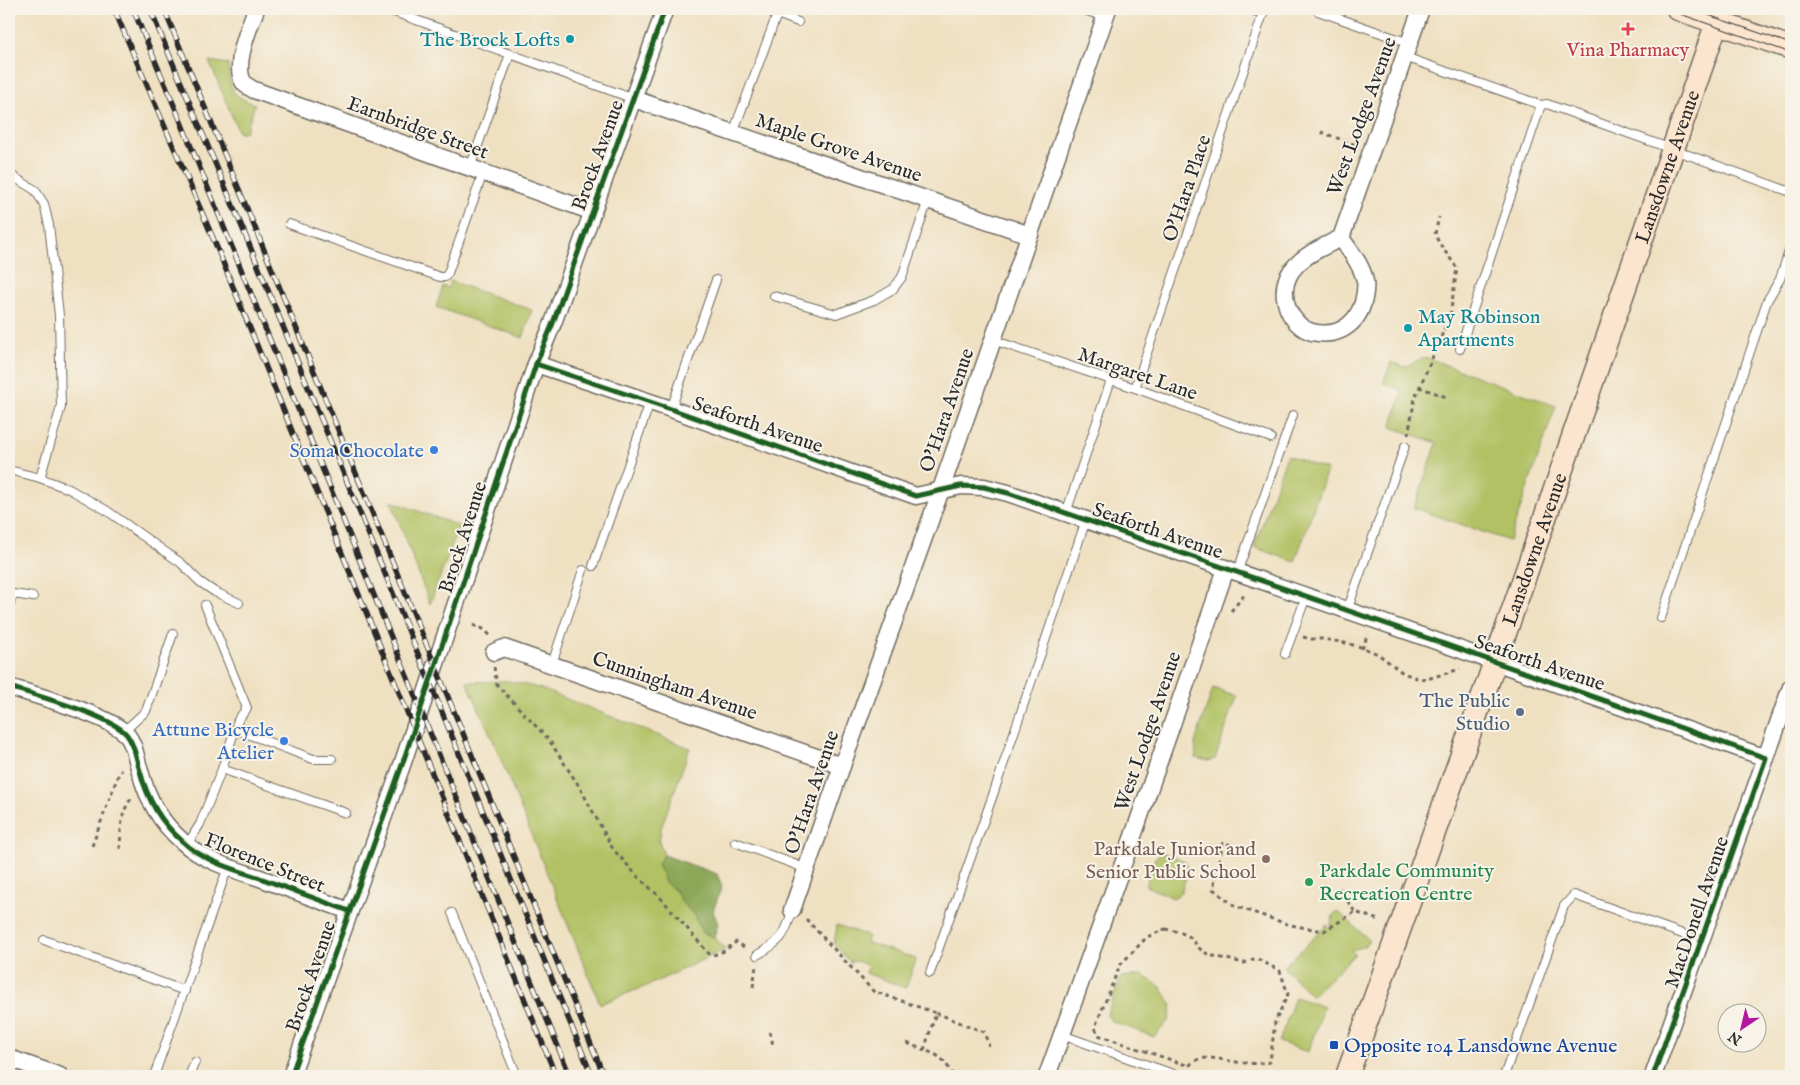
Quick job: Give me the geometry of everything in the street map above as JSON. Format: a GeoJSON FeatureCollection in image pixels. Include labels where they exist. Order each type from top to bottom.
{"type":"FeatureCollection","features":[{"type":"Feature","properties":{"kind":"street","name":"Earnbridge Street"},"geometry":{"type":"LineString","coordinates":[[256,9],[243,48],[240,70],[244,83],[254,90],[593,212]]}},
{"type":"Feature","properties":{"kind":"street","name":"Brock Avenue"},"geometry":{"type":"LineString","coordinates":[[291,1076],[402,766],[536,364],[553,323],[665,9]]}},
{"type":"Feature","properties":{"kind":"street","name":"West Lodge Avenue"},"geometry":{"type":"LineString","coordinates":[[1341,238],[1370,150],[1421,9]]}},
{"type":"Feature","properties":{"kind":"street"},"geometry":{"type":"LineString","coordinates":[[1678,9],[1791,48]]}},
{"type":"Feature","properties":{"kind":"street","name":"O'Hara Avenue"},"geometry":{"type":"LineString","coordinates":[[792,910],[1030,235],[1106,13]]}},
{"type":"Feature","properties":{"kind":"street","name":"Lansdowne Avenue"},"geometry":{"type":"LineString","coordinates":[[1347,1076],[1495,662],[1717,22]]}},
{"type":"Feature","properties":{"kind":"street","name":"Maple Grove Avenue"},"geometry":{"type":"LineString","coordinates":[[634,99],[1030,235]]}},
{"type":"Feature","properties":{"kind":"street"},"geometry":{"type":"LineString","coordinates":[[1341,238],[1356,259],[1366,281],[1364,305],[1358,316],[1341,329],[1322,333],[1311,332],[1299,325],[1291,316],[1286,304],[1287,282],[1290,272],[1310,253],[1341,238]]}},
{"type":"Feature","properties":{"kind":"street","name":"Seaforth Avenue"},"geometry":{"type":"LineString","coordinates":[[536,364],[671,409],[916,496],[961,486],[984,487],[1008,493],[1766,758]]}},
{"type":"Feature","properties":{"kind":"street","name":"West Lodge Avenue"},"geometry":{"type":"LineString","coordinates":[[1047,1076],[1231,571]]}},
{"type":"Feature","properties":{"kind":"street","name":"Cunningham Avenue"},"geometry":{"type":"LineString","coordinates":[[494,652],[504,648],[842,766]]}},
{"type":"Feature","properties":{"kind":"street"},"geometry":{"type":"LineString","coordinates":[[9,687],[103,720],[117,726],[124,732]]}},
{"type":"Feature","properties":{"kind":"street","name":"MacDonell Avenue"},"geometry":{"type":"LineString","coordinates":[[1653,1076],[1791,687]]}},
{"type":"Feature","properties":{"kind":"street","name":"Florence Street"},"geometry":{"type":"LineString","coordinates":[[124,732],[134,747],[140,773],[152,804],[163,821],[187,846],[205,857],[228,867],[349,910]]}},
{"type":"Feature","properties":{"kind":"street"},"geometry":{"type":"LineString","coordinates":[[9,1058],[60,1076]]}},
{"type":"Feature","properties":{"kind":"lane"},"geometry":{"type":"LineString","coordinates":[[386,9],[634,99]]}},
{"type":"Feature","properties":{"kind":"lane"},"geometry":{"type":"LineString","coordinates":[[1081,9],[1106,13]]}},
{"type":"Feature","properties":{"kind":"lane","name":"O'Hara Place"},"geometry":{"type":"LineString","coordinates":[[1135,388],[1263,14],[1249,9]]}},
{"type":"Feature","properties":{"kind":"lane"},"geometry":{"type":"LineString","coordinates":[[1318,11],[1541,105],[1547,104],[1791,192]]}},
{"type":"Feature","properties":{"kind":"lane"},"geometry":{"type":"LineString","coordinates":[[733,133],[778,12],[798,22]]}},
{"type":"Feature","properties":{"kind":"lane"},"geometry":{"type":"LineString","coordinates":[[289,224],[440,277],[445,277],[448,273],[510,54]]}},
{"type":"Feature","properties":{"kind":"lane"},"geometry":{"type":"LineString","coordinates":[[1460,348],[1541,105]]}},
{"type":"Feature","properties":{"kind":"lane"},"geometry":{"type":"LineString","coordinates":[[9,174],[35,190],[44,204],[49,225],[59,315],[61,407],[40,478]]}},
{"type":"Feature","properties":{"kind":"lane"},"geometry":{"type":"LineString","coordinates":[[774,296],[836,314],[855,305],[874,300],[893,289],[902,276],[928,200]]}},
{"type":"Feature","properties":{"kind":"lane"},"geometry":{"type":"LineString","coordinates":[[1661,618],[1767,301],[1780,279],[1791,245]]}},
{"type":"Feature","properties":{"kind":"lane"},"geometry":{"type":"LineString","coordinates":[[671,409],[716,280]]}},
{"type":"Feature","properties":{"kind":"lane","name":"Margaret Lane"},"geometry":{"type":"LineString","coordinates":[[993,340],[1135,388],[1271,438]]}},
{"type":"Feature","properties":{"kind":"lane"},"geometry":{"type":"LineString","coordinates":[[1066,513],[1111,380]]}},
{"type":"Feature","properties":{"kind":"lane"},"geometry":{"type":"LineString","coordinates":[[593,566],[650,402]]}},
{"type":"Feature","properties":{"kind":"lane"},"geometry":{"type":"LineString","coordinates":[[1231,571],[1292,415]]}},
{"type":"Feature","properties":{"kind":"lane"},"geometry":{"type":"LineString","coordinates":[[1347,611],[1406,446]]}},
{"type":"Feature","properties":{"kind":"lane"},"geometry":{"type":"LineString","coordinates":[[9,470],[40,478],[69,489],[106,510],[182,563],[200,582],[215,592],[239,602]]}},
{"type":"Feature","properties":{"kind":"lane"},"geometry":{"type":"LineString","coordinates":[[930,973],[994,792],[1086,520]]}},
{"type":"Feature","properties":{"kind":"lane"},"geometry":{"type":"LineString","coordinates":[[552,664],[583,570]]}},
{"type":"Feature","properties":{"kind":"lane"},"geometry":{"type":"LineString","coordinates":[[9,607],[13,594],[33,597]]}},
{"type":"Feature","properties":{"kind":"lane"},"geometry":{"type":"LineString","coordinates":[[1285,654],[1306,597]]}},
{"type":"Feature","properties":{"kind":"lane"},"geometry":{"type":"LineString","coordinates":[[187,846],[200,824],[222,769],[238,720],[247,708],[205,605]]}},
{"type":"Feature","properties":{"kind":"lane"},"geometry":{"type":"LineString","coordinates":[[124,732],[146,711],[173,634]]}},
{"type":"Feature","properties":{"kind":"lane"},"geometry":{"type":"LineString","coordinates":[[235,729],[313,760],[332,759]]}},
{"type":"Feature","properties":{"kind":"lane"},"geometry":{"type":"LineString","coordinates":[[222,769],[346,813]]}},
{"type":"Feature","properties":{"kind":"lane"},"geometry":{"type":"LineString","coordinates":[[735,842],[807,869]]}},
{"type":"Feature","properties":{"kind":"lane"},"geometry":{"type":"LineString","coordinates":[[154,1076],[228,867]]}},
{"type":"Feature","properties":{"kind":"lane"},"geometry":{"type":"LineString","coordinates":[[1504,1076],[1564,906],[1574,895],[1702,941]]}},
{"type":"Feature","properties":{"kind":"lane"},"geometry":{"type":"LineString","coordinates":[[757,954],[775,945],[788,928],[792,910]]}},
{"type":"Feature","properties":{"kind":"lane"},"geometry":{"type":"LineString","coordinates":[[452,913],[517,1076]]}},
{"type":"Feature","properties":{"kind":"lane"},"geometry":{"type":"LineString","coordinates":[[44,940],[185,991]]}},
{"type":"Feature","properties":{"kind":"lane"},"geometry":{"type":"LineString","coordinates":[[1062,1035],[1179,1076]]}},
{"type":"Feature","properties":{"kind":"lane"},"geometry":{"type":"LineString","coordinates":[[189,1076],[195,1062]]}},
{"type":"Feature","properties":{"kind":"path"},"geometry":{"type":"LineString","coordinates":[[1321,132],[1370,150]]}},
{"type":"Feature","properties":{"kind":"path"},"geometry":{"type":"LineString","coordinates":[[1406,446],[1415,398],[1450,316],[1456,277],[1457,268],[1435,234],[1439,217]]}},
{"type":"Feature","properties":{"kind":"path"},"geometry":{"type":"LineString","coordinates":[[1419,387],[1449,398]]}},
{"type":"Feature","properties":{"kind":"path"},"geometry":{"type":"LineString","coordinates":[[1227,612],[1250,589]]}},
{"type":"Feature","properties":{"kind":"path"},"geometry":{"type":"LineString","coordinates":[[473,625],[483,629]]}},
{"type":"Feature","properties":{"kind":"path"},"geometry":{"type":"LineString","coordinates":[[1362,649],[1369,630]]}},
{"type":"Feature","properties":{"kind":"path"},"geometry":{"type":"LineString","coordinates":[[1293,633],[1311,640],[1341,642],[1378,654],[1403,672],[1417,678],[1427,679],[1465,667]]}},
{"type":"Feature","properties":{"kind":"path"},"geometry":{"type":"LineString","coordinates":[[494,652],[494,669],[497,685],[549,740],[579,786],[613,849],[638,877],[660,897],[711,956],[724,951],[736,942],[757,954],[753,987]]}},
{"type":"Feature","properties":{"kind":"path"},"geometry":{"type":"LineString","coordinates":[[92,846],[120,773],[125,768]]}},
{"type":"Feature","properties":{"kind":"path"},"geometry":{"type":"LineString","coordinates":[[120,849],[123,819],[128,803],[134,796]]}},
{"type":"Feature","properties":{"kind":"path"},"geometry":{"type":"LineString","coordinates":[[1232,845],[1225,843],[1213,889],[1235,906],[1290,925],[1324,931],[1355,912]]}},
{"type":"Feature","properties":{"kind":"path"},"geometry":{"type":"LineString","coordinates":[[1339,888],[1355,912],[1379,920]]}},
{"type":"Feature","properties":{"kind":"path"},"geometry":{"type":"LineString","coordinates":[[792,910],[807,920],[873,991],[984,1032],[990,1046]]}},
{"type":"Feature","properties":{"kind":"path"},"geometry":{"type":"LineString","coordinates":[[1165,929],[1180,932],[1190,937],[1200,949],[1209,955],[1244,963],[1256,958],[1266,962],[1280,971],[1288,994],[1275,1022],[1270,1062],[1244,1063],[1208,1057],[1192,1062],[1189,1066],[1098,1035],[1095,1027],[1099,1020],[1120,965],[1147,937],[1165,929]]}},
{"type":"Feature","properties":{"kind":"path"},"geometry":{"type":"LineString","coordinates":[[924,1050],[936,1013]]}},
{"type":"Feature","properties":{"kind":"path"},"geometry":{"type":"LineString","coordinates":[[770,1032],[773,1045]]}},
{"type":"Feature","properties":{"kind":"path"},"geometry":{"type":"LineString","coordinates":[[906,1043],[940,1056],[953,1076]]}},
{"type":"Feature","properties":{"kind":"green space"},"geometry":{"type":"Polygon","coordinates":[[[209,61],[228,64],[233,90],[241,98],[255,104],[246,131],[239,133],[209,61]]]}},
{"type":"Feature","properties":{"kind":"green space"},"geometry":{"type":"Polygon","coordinates":[[[450,281],[532,310],[523,338],[436,307],[443,286],[448,288],[450,281]]]}},
{"type":"Feature","properties":{"kind":"green space"},"geometry":{"type":"Polygon","coordinates":[[[1425,357],[1556,406],[1509,541],[1414,508],[1437,443],[1391,427],[1403,391],[1383,383],[1391,362],[1405,367],[1425,357]]]}},
{"type":"Feature","properties":{"kind":"green space"},"geometry":{"type":"Polygon","coordinates":[[[1287,455],[1327,470],[1295,562],[1254,547],[1287,455]]]}},
{"type":"Feature","properties":{"kind":"green space"},"geometry":{"type":"Polygon","coordinates":[[[391,501],[459,526],[430,604],[391,501]]]}},
{"type":"Feature","properties":{"kind":"green space"},"geometry":{"type":"Polygon","coordinates":[[[509,681],[539,688],[690,748],[661,828],[659,842],[664,855],[658,863],[665,882],[676,891],[682,902],[694,915],[702,932],[714,937],[726,949],[649,985],[600,1004],[495,745],[467,682],[509,681]]]}},
{"type":"Feature","properties":{"kind":"green space"},"geometry":{"type":"Polygon","coordinates":[[[1213,688],[1237,696],[1215,759],[1208,761],[1196,758],[1195,743],[1213,688]]]}},
{"type":"Feature","properties":{"kind":"green space"},"geometry":{"type":"Polygon","coordinates":[[[1162,852],[1185,861],[1189,870],[1180,894],[1173,898],[1146,886],[1155,858],[1162,852]]]}},
{"type":"Feature","properties":{"kind":"green space"},"geometry":{"type":"Polygon","coordinates":[[[664,855],[717,874],[722,886],[713,911],[718,924],[714,937],[702,932],[694,915],[682,902],[676,891],[665,882],[658,863],[664,855]]]}},
{"type":"Feature","properties":{"kind":"green space"},"geometry":{"type":"Polygon","coordinates":[[[1336,912],[1340,913],[1368,939],[1368,942],[1362,947],[1351,950],[1355,954],[1312,996],[1283,967],[1327,925],[1330,928],[1333,915],[1336,912]]]}},
{"type":"Feature","properties":{"kind":"green space"},"geometry":{"type":"Polygon","coordinates":[[[837,925],[868,936],[866,942],[916,959],[906,988],[866,973],[868,966],[857,961],[850,962],[834,944],[837,925]]]}},
{"type":"Feature","properties":{"kind":"green space"},"geometry":{"type":"Polygon","coordinates":[[[1142,975],[1161,987],[1172,1006],[1169,1020],[1154,1037],[1111,1021],[1107,1014],[1121,977],[1142,975]]]}},
{"type":"Feature","properties":{"kind":"green space"},"geometry":{"type":"Polygon","coordinates":[[[1295,997],[1324,1007],[1308,1052],[1279,1042],[1295,997]]]}},
{"type":"Feature","properties":{"kind":"tram line"},"geometry":{"type":"LineString","coordinates":[[1666,9],[1791,53]]}},
{"type":"Feature","properties":{"kind":"tram line"},"geometry":{"type":"LineString","coordinates":[[1691,9],[1791,44]]}},
{"type":"Feature","properties":{"kind":"railway"},"geometry":{"type":"LineString","coordinates":[[114,9],[213,238],[556,1076]]}},
{"type":"Feature","properties":{"kind":"railway"},"geometry":{"type":"LineString","coordinates":[[133,9],[179,117],[570,1076]]}},
{"type":"Feature","properties":{"kind":"railway"},"geometry":{"type":"LineString","coordinates":[[150,9],[242,227],[592,1076]]}},
{"type":"Feature","properties":{"kind":"railway"},"geometry":{"type":"LineString","coordinates":[[164,9],[604,1076]]}},
{"type":"Feature","properties":{"kind":"cycle path"},"geometry":{"type":"LineString","coordinates":[[291,1076],[402,765],[536,364],[553,323],[665,9]]}},
{"type":"Feature","properties":{"kind":"cycle path"},"geometry":{"type":"LineString","coordinates":[[536,364],[671,409],[916,496],[961,486],[984,487],[1008,493],[1766,758],[1653,1076]]}},
{"type":"Feature","properties":{"kind":"cycle path"},"geometry":{"type":"LineString","coordinates":[[9,687],[90,714],[119,728],[127,735],[134,748],[146,791],[155,809],[174,834],[199,854],[229,868],[349,911]]}},
{"type":"Feature","properties":{"kind":"place","name":"Vina Pharmacy"},"geometry":{"type":"Point","coordinates":[1628,29]}},
{"type":"Feature","properties":{"kind":"place","name":"The Brock Lofts"},"geometry":{"type":"Point","coordinates":[570,39]}},
{"type":"Feature","properties":{"kind":"place","name":"May Robinson Apartments"},"geometry":{"type":"Point","coordinates":[1408,328]}},
{"type":"Feature","properties":{"kind":"place","name":"Soma Chocolate"},"geometry":{"type":"Point","coordinates":[434,450]}},
{"type":"Feature","properties":{"kind":"place","name":"The Public Studio"},"geometry":{"type":"Point","coordinates":[1520,712]}},
{"type":"Feature","properties":{"kind":"place","name":"Attune Bicycle Atelier"},"geometry":{"type":"Point","coordinates":[284,741]}},
{"type":"Feature","properties":{"kind":"place","name":"Parkdale Junior and Senior Public School"},"geometry":{"type":"Point","coordinates":[1266,859]}},
{"type":"Feature","properties":{"kind":"place","name":"Parkdale Community Recreation Centre"},"geometry":{"type":"Point","coordinates":[1309,882]}},
{"type":"Feature","properties":{"kind":"place","name":"Opposite 104 Lansdowne Avenue"},"geometry":{"type":"Point","coordinates":[1334,1045]}}]}
